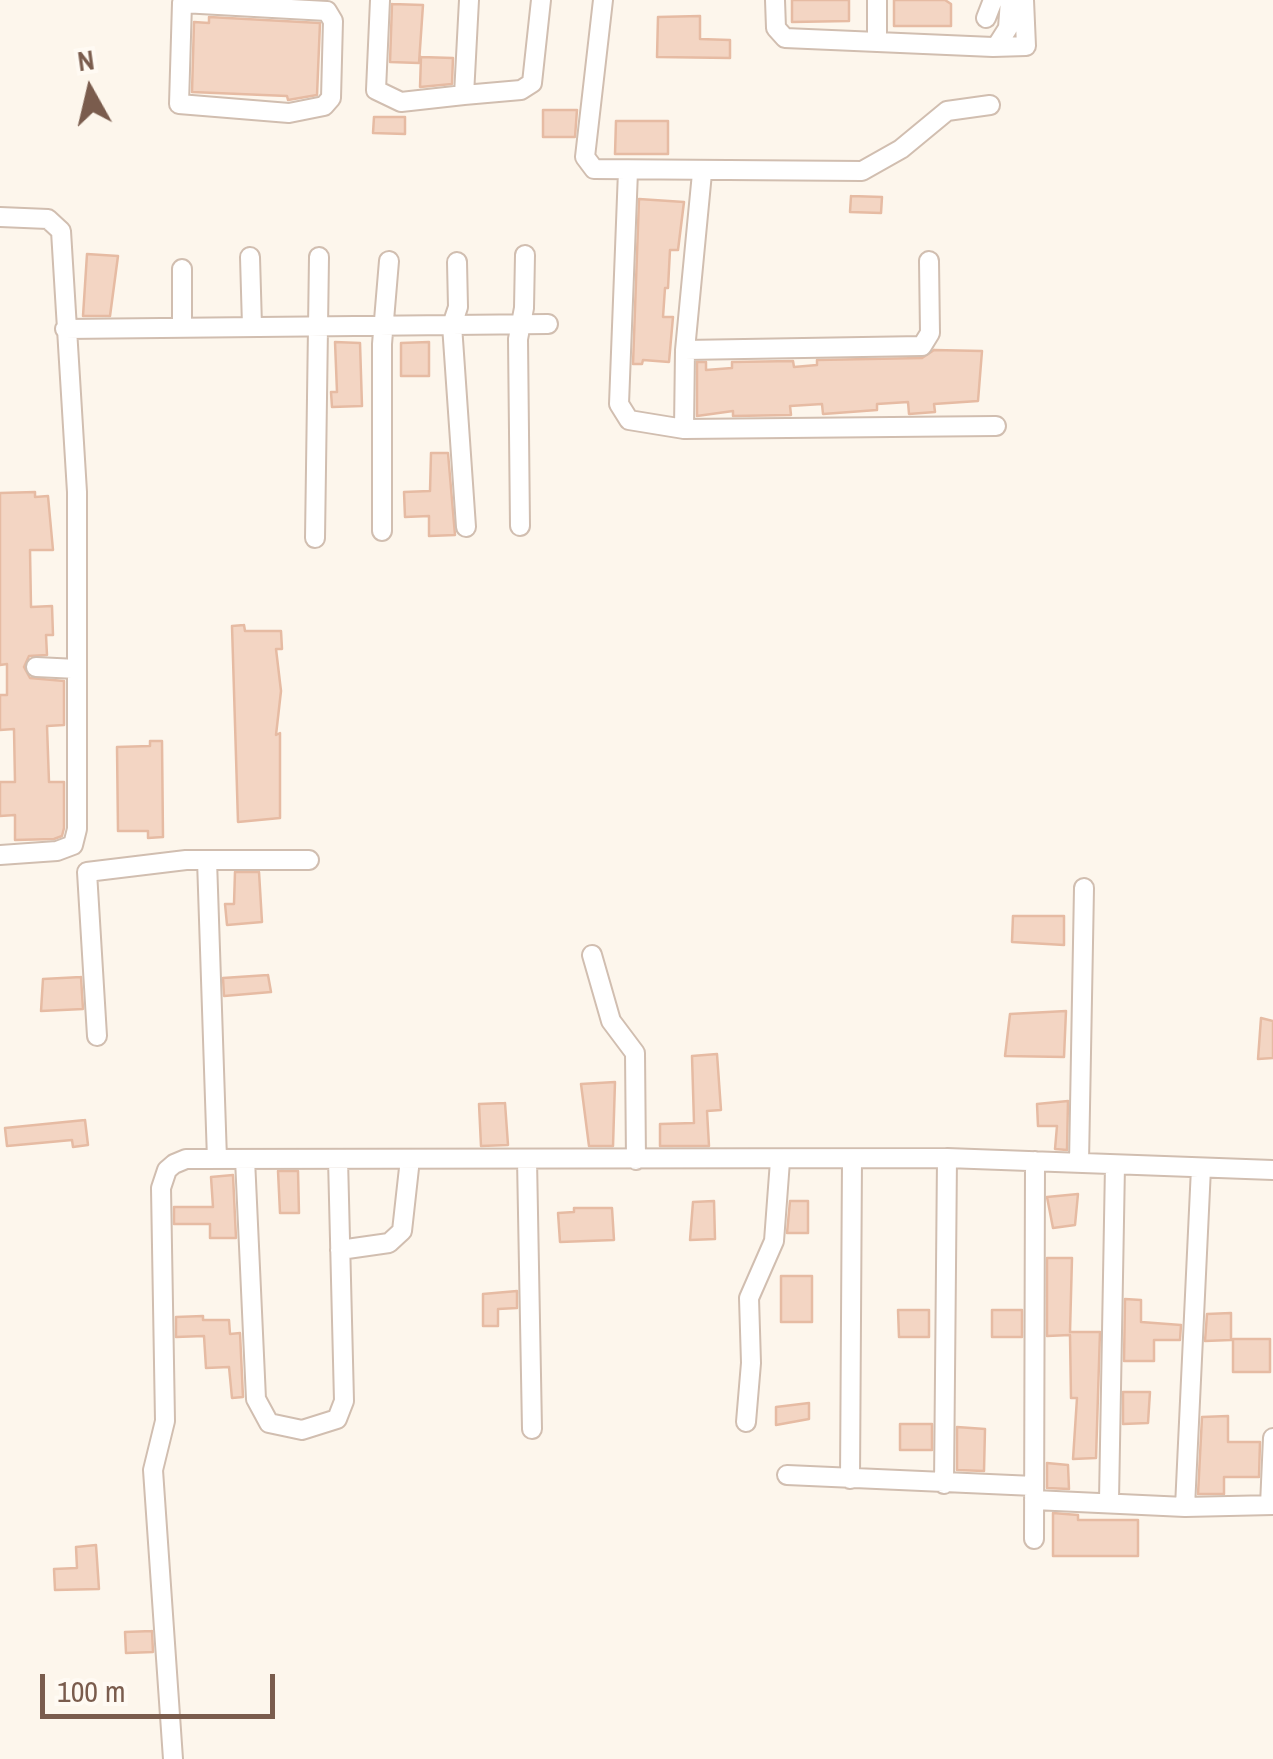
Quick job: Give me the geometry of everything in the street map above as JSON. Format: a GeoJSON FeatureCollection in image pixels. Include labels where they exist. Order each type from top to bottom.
{"type":"FeatureCollection","features":[{"type":"Feature","properties":{"kind":"street"},"geometry":{"type":"LineString","coordinates":[[380,0],[376,90],[401,102],[521,90],[532,83],[540,0]]}},
{"type":"Feature","properties":{"kind":"street"},"geometry":{"type":"LineString","coordinates":[[464,95],[469,0]]}},
{"type":"Feature","properties":{"kind":"street"},"geometry":{"type":"LineString","coordinates":[[602,0],[585,156],[594,169],[702,173],[809,168],[862,172],[901,149],[947,111],[990,106]]}},
{"type":"Feature","properties":{"kind":"street"},"geometry":{"type":"LineString","coordinates":[[775,0],[776,28],[785,38],[1026,46],[1024,0]]}},
{"type":"Feature","properties":{"kind":"street"},"geometry":{"type":"LineString","coordinates":[[877,0],[877,42]]}},
{"type":"Feature","properties":{"kind":"street"},"geometry":{"type":"LineString","coordinates":[[986,18],[993,0]]}},
{"type":"Feature","properties":{"kind":"street"},"geometry":{"type":"LineString","coordinates":[[996,46],[1008,28],[1010,0]]}},
{"type":"Feature","properties":{"kind":"street"},"geometry":{"type":"LineString","coordinates":[[183,1],[326,10],[332,21],[331,98],[324,106],[288,113],[178,104],[183,1]]}},
{"type":"Feature","properties":{"kind":"street"},"geometry":{"type":"LineString","coordinates":[[628,171],[619,404],[637,424],[684,429],[996,426]]}},
{"type":"Feature","properties":{"kind":"street"},"geometry":{"type":"LineString","coordinates":[[684,429],[685,350],[702,173]]}},
{"type":"Feature","properties":{"kind":"street"},"geometry":{"type":"LineString","coordinates":[[0,217],[38,217],[56,223],[61,231],[77,492],[77,829],[73,844],[57,852],[0,854]]}},
{"type":"Feature","properties":{"kind":"street"},"geometry":{"type":"LineString","coordinates":[[520,526],[520,324],[525,255]]}},
{"type":"Feature","properties":{"kind":"street"},"geometry":{"type":"LineString","coordinates":[[250,257],[252,326]]}},
{"type":"Feature","properties":{"kind":"street"},"geometry":{"type":"LineString","coordinates":[[315,538],[319,257]]}},
{"type":"Feature","properties":{"kind":"street"},"geometry":{"type":"LineString","coordinates":[[685,350],[922,346],[930,333],[929,260]]}},
{"type":"Feature","properties":{"kind":"street"},"geometry":{"type":"LineString","coordinates":[[382,530],[384,326],[389,261]]}},
{"type":"Feature","properties":{"kind":"street"},"geometry":{"type":"LineString","coordinates":[[458,262],[458,307],[452,325],[466,527]]}},
{"type":"Feature","properties":{"kind":"street"},"geometry":{"type":"LineString","coordinates":[[182,269],[182,327]]}},
{"type":"Feature","properties":{"kind":"street"},"geometry":{"type":"LineString","coordinates":[[66,329],[548,324]]}},
{"type":"Feature","properties":{"kind":"street"},"geometry":{"type":"LineString","coordinates":[[36,667],[77,668]]}},
{"type":"Feature","properties":{"kind":"street"},"geometry":{"type":"LineString","coordinates":[[207,860],[216,1159]]}},
{"type":"Feature","properties":{"kind":"street"},"geometry":{"type":"LineString","coordinates":[[98,1036],[87,872],[207,860],[309,860]]}},
{"type":"Feature","properties":{"kind":"street"},"geometry":{"type":"LineString","coordinates":[[1079,1162],[1084,888]]}},
{"type":"Feature","properties":{"kind":"street"},"geometry":{"type":"LineString","coordinates":[[592,955],[611,1021],[635,1052],[636,1160]]}},
{"type":"Feature","properties":{"kind":"street"},"geometry":{"type":"LineString","coordinates":[[173,1759],[153,1470],[165,1420],[160,1188],[166,1170],[174,1164],[216,1159],[946,1158],[1273,1170]]}},
{"type":"Feature","properties":{"kind":"street"},"geometry":{"type":"LineString","coordinates":[[944,1484],[946,1158]]}},
{"type":"Feature","properties":{"kind":"street"},"geometry":{"type":"LineString","coordinates":[[245,1159],[250,1356],[258,1409],[276,1427],[318,1428],[337,1419],[342,1411],[338,1159]]}},
{"type":"Feature","properties":{"kind":"street"},"geometry":{"type":"LineString","coordinates":[[340,1250],[389,1243],[402,1231],[410,1159]]}},
{"type":"Feature","properties":{"kind":"street"},"geometry":{"type":"LineString","coordinates":[[526,1159],[532,1429]]}},
{"type":"Feature","properties":{"kind":"street"},"geometry":{"type":"LineString","coordinates":[[850,1479],[852,1160]]}},
{"type":"Feature","properties":{"kind":"street"},"geometry":{"type":"LineString","coordinates":[[746,1422],[752,1363],[749,1298],[774,1241],[780,1161]]}},
{"type":"Feature","properties":{"kind":"street"},"geometry":{"type":"LineString","coordinates":[[1034,1539],[1035,1161]]}},
{"type":"Feature","properties":{"kind":"street"},"geometry":{"type":"LineString","coordinates":[[1109,1500],[1115,1165]]}},
{"type":"Feature","properties":{"kind":"street"},"geometry":{"type":"LineString","coordinates":[[1185,1507],[1202,1168]]}},
{"type":"Feature","properties":{"kind":"street"},"geometry":{"type":"LineString","coordinates":[[787,1475],[944,1484],[1185,1507],[1271,1505],[1273,1438]]}},
{"type":"Feature","properties":{"kind":"building"},"geometry":{"type":"Polygon","coordinates":[[[792,0],[849,0],[849,21],[792,22],[792,0]]]}},
{"type":"Feature","properties":{"kind":"building"},"geometry":{"type":"Polygon","coordinates":[[[894,0],[945,0],[951,4],[951,26],[894,26],[894,0]]]}},
{"type":"Feature","properties":{"kind":"building"},"geometry":{"type":"Polygon","coordinates":[[[392,4],[423,5],[419,63],[390,62],[392,4]]]}},
{"type":"Feature","properties":{"kind":"building"},"geometry":{"type":"Polygon","coordinates":[[[700,16],[700,39],[730,40],[730,58],[657,57],[658,17],[700,16]]]}},
{"type":"Feature","properties":{"kind":"building"},"geometry":{"type":"Polygon","coordinates":[[[209,17],[320,23],[317,95],[288,100],[287,96],[192,92],[194,22],[209,23],[209,17]]]}},
{"type":"Feature","properties":{"kind":"building"},"geometry":{"type":"Polygon","coordinates":[[[421,57],[453,58],[452,84],[420,87],[421,57]]]}},
{"type":"Feature","properties":{"kind":"building"},"geometry":{"type":"Polygon","coordinates":[[[543,110],[577,110],[575,137],[543,137],[543,110]]]}},
{"type":"Feature","properties":{"kind":"building"},"geometry":{"type":"Polygon","coordinates":[[[374,117],[405,117],[405,134],[373,133],[374,117]]]}},
{"type":"Feature","properties":{"kind":"building"},"geometry":{"type":"Polygon","coordinates":[[[616,121],[668,121],[668,154],[615,154],[616,121]]]}},
{"type":"Feature","properties":{"kind":"building"},"geometry":{"type":"Polygon","coordinates":[[[851,196],[882,197],[881,213],[850,212],[851,196]]]}},
{"type":"Feature","properties":{"kind":"building"},"geometry":{"type":"Polygon","coordinates":[[[639,199],[684,202],[678,250],[670,250],[665,288],[663,317],[673,317],[669,362],[643,360],[642,364],[633,364],[639,199]]]}},
{"type":"Feature","properties":{"kind":"building"},"geometry":{"type":"Polygon","coordinates":[[[87,254],[118,256],[110,316],[83,316],[87,254]]]}},
{"type":"Feature","properties":{"kind":"building"},"geometry":{"type":"Polygon","coordinates":[[[335,342],[360,343],[362,406],[332,407],[331,392],[337,392],[335,342]]]}},
{"type":"Feature","properties":{"kind":"building"},"geometry":{"type":"Polygon","coordinates":[[[429,342],[429,376],[401,376],[401,343],[429,342]]]}},
{"type":"Feature","properties":{"kind":"building"},"geometry":{"type":"Polygon","coordinates":[[[934,350],[982,351],[978,401],[934,404],[935,412],[909,414],[908,402],[877,404],[877,410],[823,414],[822,404],[790,406],[791,415],[733,416],[733,411],[697,416],[697,362],[706,362],[706,370],[732,368],[732,362],[793,361],[794,367],[817,365],[817,360],[922,358],[934,350]]]}},
{"type":"Feature","properties":{"kind":"building"},"geometry":{"type":"Polygon","coordinates":[[[431,453],[448,453],[455,535],[429,536],[429,516],[405,517],[404,492],[430,491],[431,453]]]}},
{"type":"Feature","properties":{"kind":"building"},"geometry":{"type":"Polygon","coordinates":[[[35,492],[35,497],[48,496],[53,550],[30,550],[31,607],[52,606],[53,635],[46,635],[47,655],[29,656],[24,667],[30,678],[64,681],[64,725],[47,726],[49,782],[64,782],[64,828],[62,836],[54,839],[15,840],[15,815],[0,816],[0,782],[15,782],[14,729],[0,730],[0,695],[7,695],[7,664],[0,665],[0,493],[35,492]]]}},
{"type":"Feature","properties":{"kind":"building"},"geometry":{"type":"Polygon","coordinates":[[[244,625],[245,631],[281,631],[282,649],[276,649],[281,691],[276,735],[280,733],[280,818],[238,822],[232,626],[244,625]]]}},
{"type":"Feature","properties":{"kind":"building"},"geometry":{"type":"Polygon","coordinates":[[[150,741],[162,741],[163,837],[148,838],[148,831],[118,831],[117,747],[150,746],[150,741]]]}},
{"type":"Feature","properties":{"kind":"building"},"geometry":{"type":"Polygon","coordinates":[[[235,872],[259,872],[262,922],[227,925],[225,904],[234,904],[235,872]]]}},
{"type":"Feature","properties":{"kind":"building"},"geometry":{"type":"Polygon","coordinates":[[[1013,916],[1064,916],[1064,945],[1012,942],[1013,916]]]}},
{"type":"Feature","properties":{"kind":"building"},"geometry":{"type":"Polygon","coordinates":[[[268,975],[271,992],[224,996],[223,978],[268,975]]]}},
{"type":"Feature","properties":{"kind":"building"},"geometry":{"type":"Polygon","coordinates":[[[81,977],[83,1009],[41,1011],[43,979],[81,977]]]}},
{"type":"Feature","properties":{"kind":"building"},"geometry":{"type":"Polygon","coordinates":[[[1066,1011],[1064,1057],[1005,1056],[1010,1014],[1066,1011]]]}},
{"type":"Feature","properties":{"kind":"building"},"geometry":{"type":"Polygon","coordinates":[[[1261,1018],[1273,1021],[1273,1058],[1258,1059],[1261,1018]]]}},
{"type":"Feature","properties":{"kind":"building"},"geometry":{"type":"Polygon","coordinates":[[[717,1054],[721,1110],[707,1111],[709,1146],[660,1146],[660,1124],[694,1123],[692,1056],[717,1054]]]}},
{"type":"Feature","properties":{"kind":"building"},"geometry":{"type":"Polygon","coordinates":[[[615,1082],[613,1146],[589,1146],[581,1084],[615,1082]]]}},
{"type":"Feature","properties":{"kind":"building"},"geometry":{"type":"Polygon","coordinates":[[[1068,1101],[1067,1150],[1055,1149],[1057,1126],[1038,1126],[1037,1104],[1068,1101]]]}},
{"type":"Feature","properties":{"kind":"building"},"geometry":{"type":"Polygon","coordinates":[[[505,1103],[508,1145],[481,1146],[479,1104],[505,1103]]]}},
{"type":"Feature","properties":{"kind":"building"},"geometry":{"type":"Polygon","coordinates":[[[85,1120],[88,1145],[73,1147],[72,1140],[7,1146],[5,1128],[85,1120]]]}},
{"type":"Feature","properties":{"kind":"building"},"geometry":{"type":"Polygon","coordinates":[[[278,1171],[298,1171],[299,1213],[280,1213],[278,1171]]]}},
{"type":"Feature","properties":{"kind":"building"},"geometry":{"type":"Polygon","coordinates":[[[233,1175],[236,1238],[210,1238],[210,1224],[174,1224],[174,1207],[213,1207],[211,1177],[233,1175]]]}},
{"type":"Feature","properties":{"kind":"building"},"geometry":{"type":"Polygon","coordinates":[[[1078,1194],[1075,1225],[1053,1228],[1047,1197],[1078,1194]]]}},
{"type":"Feature","properties":{"kind":"building"},"geometry":{"type":"Polygon","coordinates":[[[714,1201],[715,1239],[690,1240],[693,1202],[714,1201]]]}},
{"type":"Feature","properties":{"kind":"building"},"geometry":{"type":"Polygon","coordinates":[[[790,1201],[808,1201],[808,1233],[787,1233],[790,1201]]]}},
{"type":"Feature","properties":{"kind":"building"},"geometry":{"type":"Polygon","coordinates":[[[574,1208],[612,1208],[614,1240],[560,1242],[558,1213],[574,1212],[574,1208]]]}},
{"type":"Feature","properties":{"kind":"building"},"geometry":{"type":"Polygon","coordinates":[[[1047,1258],[1072,1258],[1070,1332],[1100,1332],[1096,1458],[1073,1459],[1077,1398],[1071,1398],[1070,1335],[1047,1336],[1047,1258]]]}},
{"type":"Feature","properties":{"kind":"building"},"geometry":{"type":"Polygon","coordinates":[[[781,1276],[812,1276],[812,1322],[781,1322],[781,1276]]]}},
{"type":"Feature","properties":{"kind":"building"},"geometry":{"type":"Polygon","coordinates":[[[517,1291],[517,1308],[498,1309],[498,1326],[483,1326],[483,1294],[517,1291]]]}},
{"type":"Feature","properties":{"kind":"building"},"geometry":{"type":"Polygon","coordinates":[[[1125,1299],[1141,1300],[1141,1322],[1181,1325],[1180,1340],[1154,1340],[1154,1361],[1124,1361],[1125,1299]]]}},
{"type":"Feature","properties":{"kind":"building"},"geometry":{"type":"Polygon","coordinates":[[[898,1310],[929,1310],[929,1337],[899,1337],[898,1310]]]}},
{"type":"Feature","properties":{"kind":"building"},"geometry":{"type":"Polygon","coordinates":[[[992,1310],[1022,1310],[1022,1337],[992,1337],[992,1310]]]}},
{"type":"Feature","properties":{"kind":"building"},"geometry":{"type":"Polygon","coordinates":[[[1231,1313],[1231,1340],[1205,1341],[1207,1314],[1231,1313]]]}},
{"type":"Feature","properties":{"kind":"building"},"geometry":{"type":"Polygon","coordinates":[[[203,1316],[203,1320],[229,1320],[230,1334],[240,1333],[243,1397],[232,1398],[229,1367],[206,1368],[204,1336],[176,1337],[176,1317],[203,1316]]]}},
{"type":"Feature","properties":{"kind":"building"},"geometry":{"type":"Polygon","coordinates":[[[1233,1339],[1270,1339],[1270,1372],[1233,1372],[1233,1339]]]}},
{"type":"Feature","properties":{"kind":"building"},"geometry":{"type":"Polygon","coordinates":[[[1123,1392],[1150,1392],[1148,1423],[1123,1424],[1123,1392]]]}},
{"type":"Feature","properties":{"kind":"building"},"geometry":{"type":"Polygon","coordinates":[[[809,1403],[809,1419],[776,1425],[776,1407],[809,1403]]]}},
{"type":"Feature","properties":{"kind":"building"},"geometry":{"type":"Polygon","coordinates":[[[1228,1416],[1228,1442],[1260,1442],[1259,1477],[1224,1477],[1224,1494],[1198,1494],[1202,1417],[1228,1416]]]}},
{"type":"Feature","properties":{"kind":"building"},"geometry":{"type":"Polygon","coordinates":[[[900,1424],[932,1424],[932,1450],[900,1450],[900,1424]]]}},
{"type":"Feature","properties":{"kind":"building"},"geometry":{"type":"Polygon","coordinates":[[[957,1427],[985,1429],[984,1471],[957,1470],[957,1427]]]}},
{"type":"Feature","properties":{"kind":"building"},"geometry":{"type":"Polygon","coordinates":[[[1047,1463],[1068,1465],[1069,1489],[1047,1488],[1047,1463]]]}},
{"type":"Feature","properties":{"kind":"building"},"geometry":{"type":"Polygon","coordinates":[[[1053,1513],[1078,1515],[1078,1520],[1138,1520],[1138,1556],[1053,1556],[1053,1513]]]}},
{"type":"Feature","properties":{"kind":"building"},"geometry":{"type":"Polygon","coordinates":[[[96,1545],[99,1589],[55,1590],[54,1569],[77,1568],[76,1547],[96,1545]]]}},
{"type":"Feature","properties":{"kind":"building"},"geometry":{"type":"Polygon","coordinates":[[[152,1631],[153,1652],[126,1653],[125,1632],[152,1631]]]}}]}
